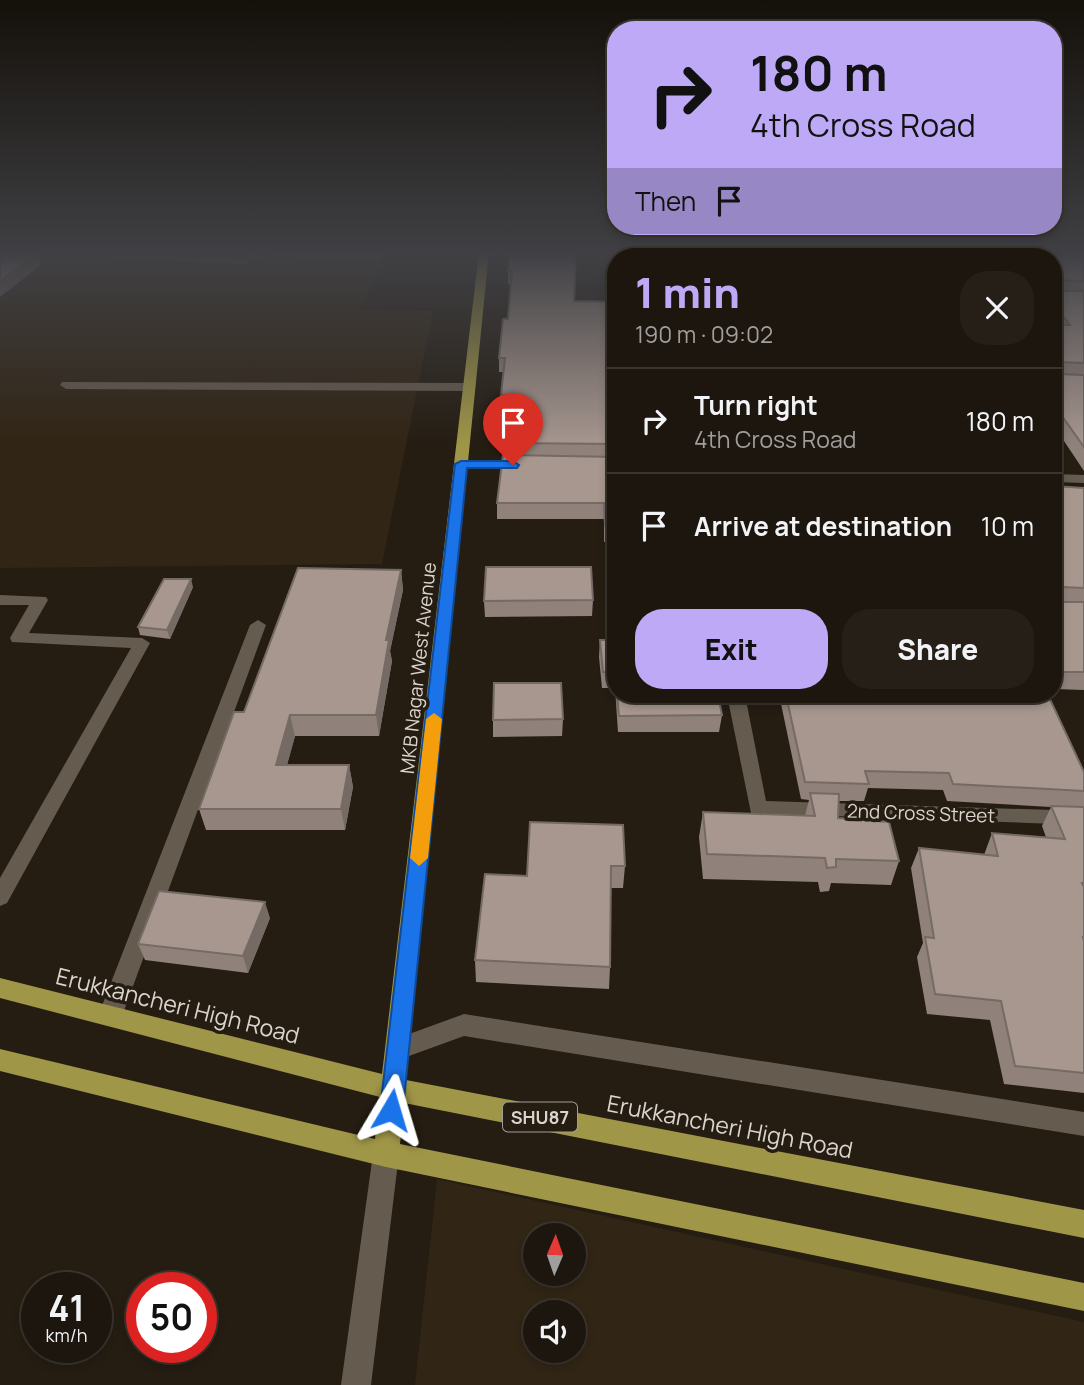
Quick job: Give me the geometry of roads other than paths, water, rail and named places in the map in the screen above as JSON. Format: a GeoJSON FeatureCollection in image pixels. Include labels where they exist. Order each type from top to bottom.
{"type":"FeatureCollection","features":[{"type":"Feature","properties":{"kind":"main road","name":"MKB Nagar West Avenue"},"geometry":{"type":"LineString","coordinates":[[386,1154],[477,317]]}},
{"type":"Feature","properties":{"kind":"main road","name":"Erukkancheri High Road"},"geometry":{"type":"LineString","coordinates":[[0,988],[394,1089],[1084,1224]]}},
{"type":"Feature","properties":{"kind":"main road"},"geometry":{"type":"LineString","coordinates":[[0,1060],[386,1154],[1084,1297]]}},
{"type":"Feature","properties":{"kind":"street"},"geometry":{"type":"LineString","coordinates":[[66,385],[470,387]]}},
{"type":"Feature","properties":{"kind":"street"},"geometry":{"type":"LineString","coordinates":[[461,464],[539,465]]}},
{"type":"Feature","properties":{"kind":"street"},"geometry":{"type":"LineString","coordinates":[[1062,478],[1084,479]]}},
{"type":"Feature","properties":{"kind":"street"},"geometry":{"type":"LineString","coordinates":[[0,600],[40,600],[18,638],[142,643],[0,897]]}},
{"type":"Feature","properties":{"kind":"street"},"geometry":{"type":"LineString","coordinates":[[110,1016],[258,625]]}},
{"type":"Feature","properties":{"kind":"street","name":"2nd Cross Street"},"geometry":{"type":"LineString","coordinates":[[738,703],[758,808],[1084,818]]}},
{"type":"Feature","properties":{"kind":"street"},"geometry":{"type":"LineString","coordinates":[[398,1049],[464,1024],[1084,1124]]}},
{"type":"Feature","properties":{"kind":"street"},"geometry":{"type":"LineString","coordinates":[[356,1385],[386,1154]]}}]}
